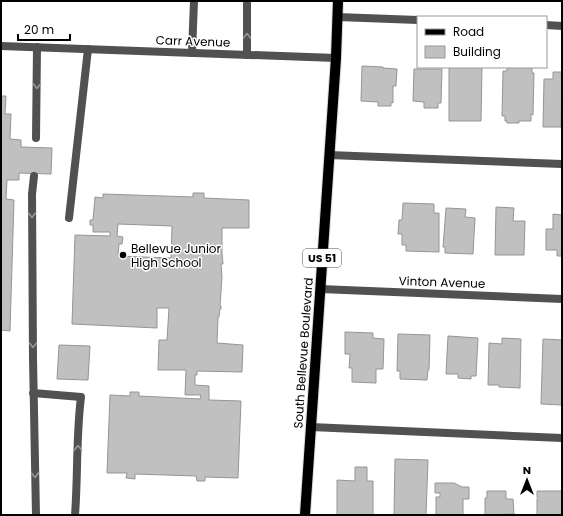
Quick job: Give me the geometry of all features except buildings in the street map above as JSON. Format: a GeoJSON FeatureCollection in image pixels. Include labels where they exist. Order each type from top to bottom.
{"type":"FeatureCollection","features":[{"type":"Feature","properties":{"kind":"main road","name":"South Bellevue Boulevard"},"geometry":{"type":"LineString","coordinates":[[305,515],[336,58],[338,1]]}},
{"type":"Feature","properties":{"kind":"street"},"geometry":{"type":"LineString","coordinates":[[192,53],[194,1]]}},
{"type":"Feature","properties":{"kind":"street"},"geometry":{"type":"LineString","coordinates":[[247,1],[247,55]]}},
{"type":"Feature","properties":{"kind":"street"},"geometry":{"type":"LineString","coordinates":[[338,17],[417,20]]}},
{"type":"Feature","properties":{"kind":"street"},"geometry":{"type":"LineString","coordinates":[[547,25],[562,26]]}},
{"type":"Feature","properties":{"kind":"street","name":"Carr Avenue"},"geometry":{"type":"LineString","coordinates":[[1,46],[336,58]]}},
{"type":"Feature","properties":{"kind":"street"},"geometry":{"type":"LineString","coordinates":[[36,138],[37,47]]}},
{"type":"Feature","properties":{"kind":"street"},"geometry":{"type":"LineString","coordinates":[[69,218],[88,49]]}},
{"type":"Feature","properties":{"kind":"street"},"geometry":{"type":"LineString","coordinates":[[329,155],[562,164]]}},
{"type":"Feature","properties":{"kind":"street"},"geometry":{"type":"LineString","coordinates":[[34,176],[32,194],[33,393],[36,515]]}},
{"type":"Feature","properties":{"kind":"street","name":"Vinton Avenue"},"geometry":{"type":"LineString","coordinates":[[320,289],[562,299]]}},
{"type":"Feature","properties":{"kind":"street"},"geometry":{"type":"LineString","coordinates":[[33,393],[81,397],[78,418],[78,478],[75,515]]}},
{"type":"Feature","properties":{"kind":"street"},"geometry":{"type":"LineString","coordinates":[[311,427],[562,438]]}},
{"type":"Feature","properties":{"kind":"place","name":"Bellevue Junior High School"},"geometry":{"type":"Point","coordinates":[123,255]}}]}
